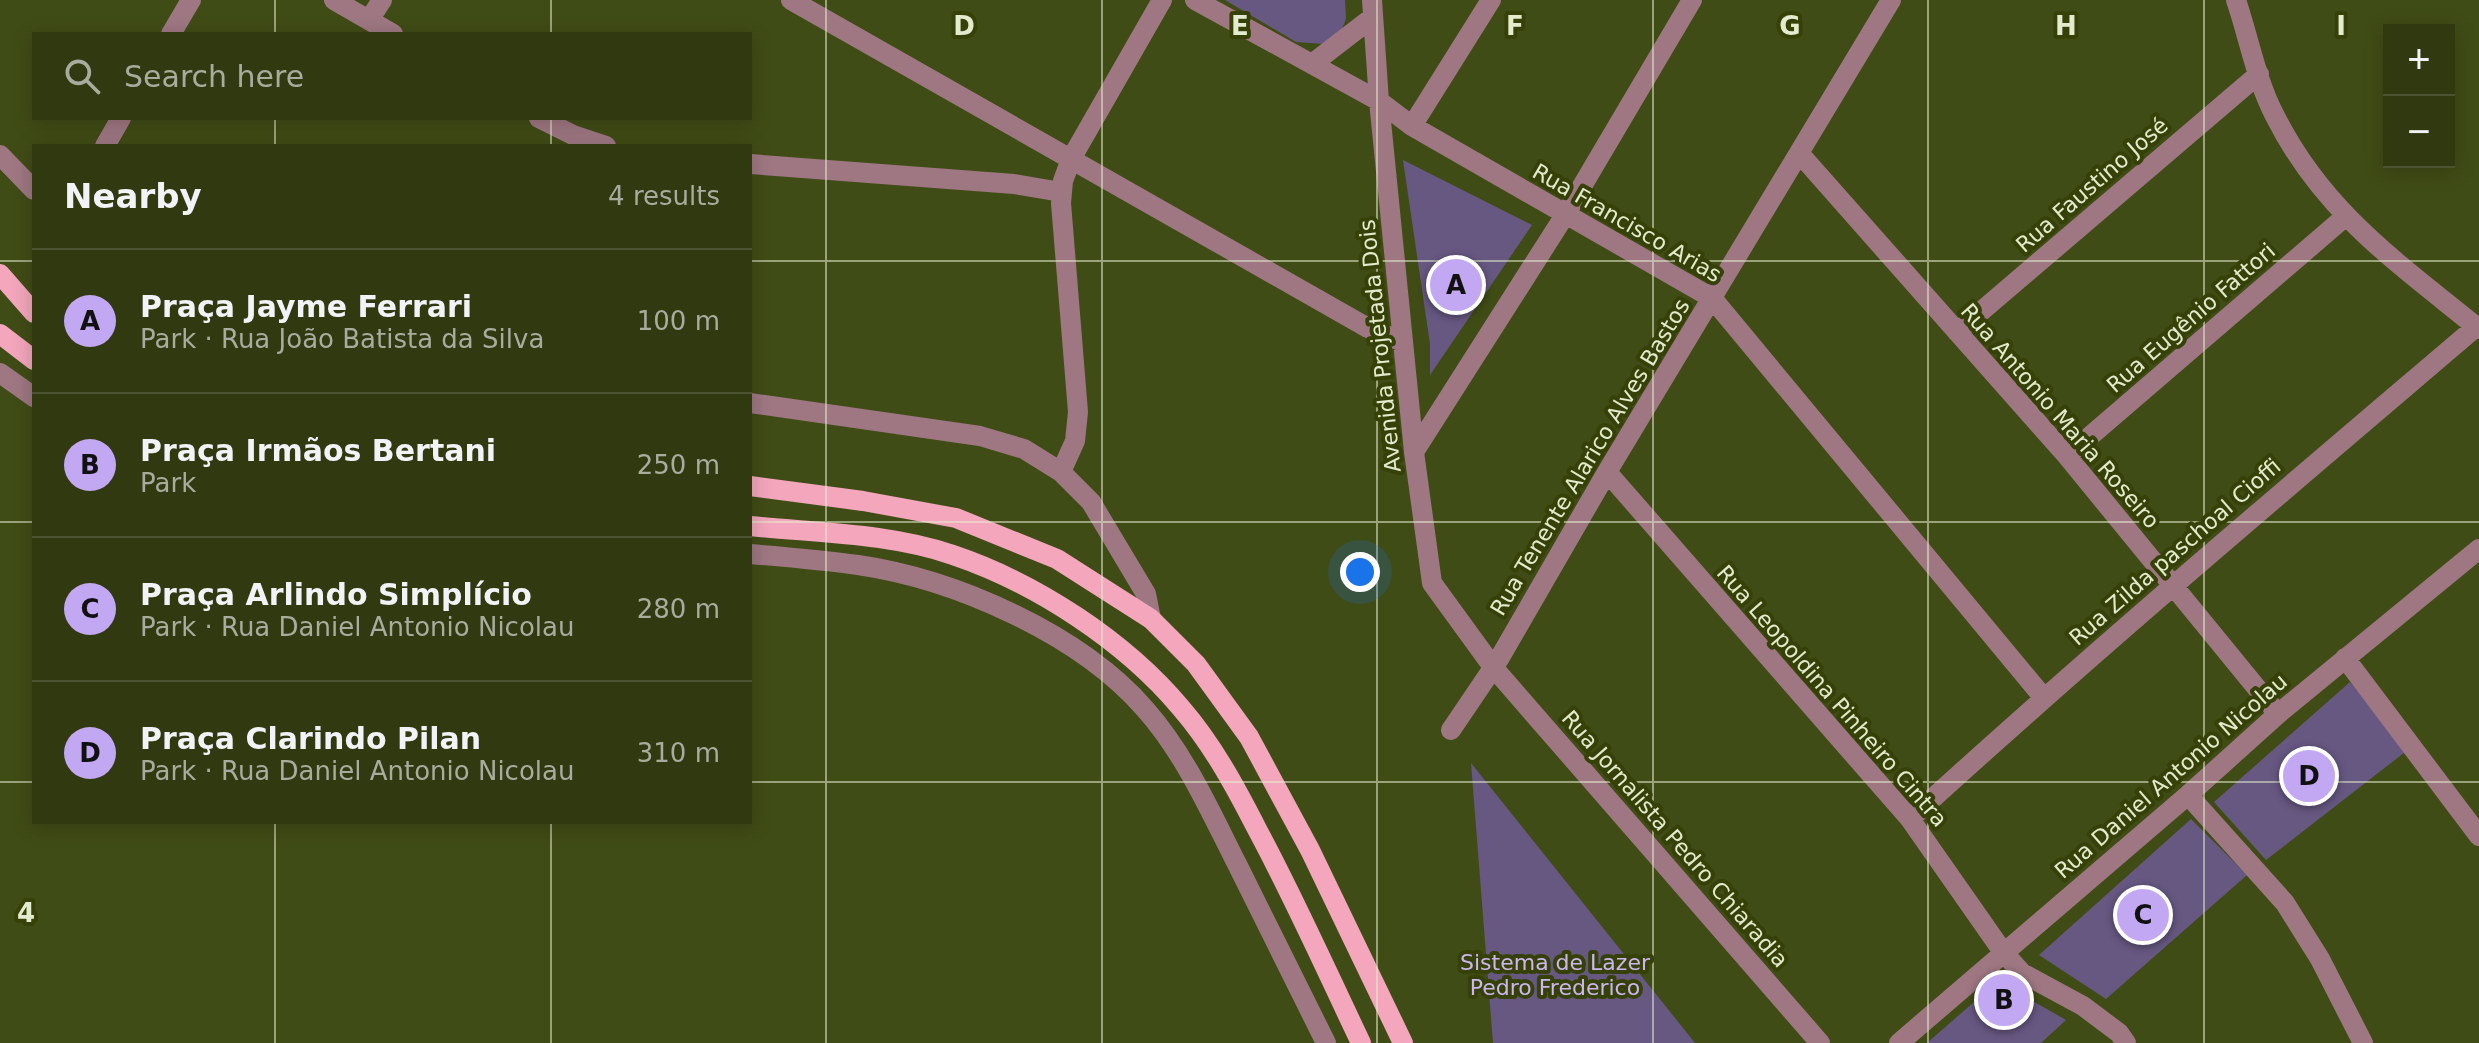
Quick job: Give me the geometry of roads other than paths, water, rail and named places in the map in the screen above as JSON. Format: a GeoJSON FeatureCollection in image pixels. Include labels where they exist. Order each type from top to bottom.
{"type":"FeatureCollection","features":[{"type":"Feature","properties":{"kind":"main road"},"geometry":{"type":"LineString","coordinates":[[0,274],[32,311]]}},
{"type":"Feature","properties":{"kind":"main road"},"geometry":{"type":"LineString","coordinates":[[0,334],[32,358]]}},
{"type":"Feature","properties":{"kind":"main road"},"geometry":{"type":"LineString","coordinates":[[752,486],[863,501],[956,518],[1057,559],[1151,619],[1196,664],[1249,737],[1310,850],[1403,1043]]}},
{"type":"Feature","properties":{"kind":"main road"},"geometry":{"type":"LineString","coordinates":[[752,526],[900,542],[953,555],[1055,602],[1121,647],[1181,708],[1228,773],[1279,869],[1361,1043]]}},
{"type":"Feature","properties":{"kind":"street"},"geometry":{"type":"LineString","coordinates":[[172,32],[191,0]]}},
{"type":"Feature","properties":{"kind":"street"},"geometry":{"type":"LineString","coordinates":[[334,0],[390,32]]}},
{"type":"Feature","properties":{"kind":"street"},"geometry":{"type":"LineString","coordinates":[[369,20],[382,0]]}},
{"type":"Feature","properties":{"kind":"street"},"geometry":{"type":"LineString","coordinates":[[791,0],[1368,328],[1403,342]]}},
{"type":"Feature","properties":{"kind":"street"},"geometry":{"type":"LineString","coordinates":[[1061,472],[1075,441],[1078,412],[1061,192],[1071,159],[1162,0]]}},
{"type":"Feature","properties":{"kind":"street","name":"Rua Francisco Arias"},"geometry":{"type":"LineString","coordinates":[[1195,0],[1379,101],[1412,126],[1712,298],[2043,697]]}},
{"type":"Feature","properties":{"kind":"street"},"geometry":{"type":"LineString","coordinates":[[1412,126],[1491,0]]}},
{"type":"Feature","properties":{"kind":"street"},"geometry":{"type":"LineString","coordinates":[[1414,452],[1565,215],[1692,0]]}},
{"type":"Feature","properties":{"kind":"street","name":"Rua Tenente Alarico Alves Bastos"},"geometry":{"type":"LineString","coordinates":[[1451,730],[1493,667],[1891,0]]}},
{"type":"Feature","properties":{"kind":"street"},"geometry":{"type":"LineString","coordinates":[[2236,0],[2273,113],[2301,164],[2365,235],[2478,328]]}},
{"type":"Feature","properties":{"kind":"street"},"geometry":{"type":"LineString","coordinates":[[1312,64],[1373,8]]}},
{"type":"Feature","properties":{"kind":"street","name":"Avenida Projetada Dois"},"geometry":{"type":"LineString","coordinates":[[1373,8],[1379,101],[1414,452],[1432,583],[1493,667]]}},
{"type":"Feature","properties":{"kind":"street","name":"Rua Faustino José"},"geometry":{"type":"LineString","coordinates":[[1957,332],[2259,74]]}},
{"type":"Feature","properties":{"kind":"street"},"geometry":{"type":"LineString","coordinates":[[106,144],[120,120]]}},
{"type":"Feature","properties":{"kind":"street"},"geometry":{"type":"LineString","coordinates":[[543,120],[600,144]]}},
{"type":"Feature","properties":{"kind":"street","name":"Rua Antonio Maria Roseiro"},"geometry":{"type":"LineString","coordinates":[[1800,154],[2067,456],[2278,714]]}},
{"type":"Feature","properties":{"kind":"street"},"geometry":{"type":"LineString","coordinates":[[0,155],[32,188]]}},
{"type":"Feature","properties":{"kind":"street"},"geometry":{"type":"LineString","coordinates":[[752,164],[1014,184],[1061,192]]}},
{"type":"Feature","properties":{"kind":"street","name":"Rua Eugênio Fattori"},"geometry":{"type":"LineString","coordinates":[[2067,456],[2346,216]]}},
{"type":"Feature","properties":{"kind":"street","name":"Rua Zilda paschoal Cioffi"},"geometry":{"type":"LineString","coordinates":[[1910,819],[2172,585],[2478,328]]}},
{"type":"Feature","properties":{"kind":"street"},"geometry":{"type":"LineString","coordinates":[[0,373],[32,396]]}},
{"type":"Feature","properties":{"kind":"street"},"geometry":{"type":"LineString","coordinates":[[752,403],[980,436],[1024,449],[1061,472],[1091,502],[1146,594],[1151,619]]}},
{"type":"Feature","properties":{"kind":"street","name":"Rua Leopoldina Pinheiro Cintra"},"geometry":{"type":"LineString","coordinates":[[1607,472],[1910,819],[2003,952],[2022,973],[2083,1006],[2119,1033],[2126,1043]]}},
{"type":"Feature","properties":{"kind":"street","name":"Rua Daniel Antonio Nicolau"},"geometry":{"type":"LineString","coordinates":[[1899,1043],[2278,714],[2479,549]]}},
{"type":"Feature","properties":{"kind":"street"},"geometry":{"type":"LineString","coordinates":[[752,554],[860,565],[941,584],[1001,607],[1067,644],[1118,683],[1144,708],[1172,744],[1205,799],[1326,1043]]}},
{"type":"Feature","properties":{"kind":"street"},"geometry":{"type":"LineString","coordinates":[[2345,658],[2479,836]]}},
{"type":"Feature","properties":{"kind":"street","name":"Rua Jornalista Pedro Chiaradia"},"geometry":{"type":"LineString","coordinates":[[1493,667],[1820,1043]]}},
{"type":"Feature","properties":{"kind":"street"},"geometry":{"type":"LineString","coordinates":[[2188,795],[2285,903],[2320,959],[2363,1043]]}},
{"type":"Feature","properties":{"kind":"place","name":"Praça Jayme Ferrari"},"geometry":{"type":"Point","coordinates":[1456,285]}},
{"type":"Feature","properties":{"kind":"place","name":"Praça Clarindo Pilan"},"geometry":{"type":"Point","coordinates":[2309,776]}},
{"type":"Feature","properties":{"kind":"place","name":"Praça Arlindo Simplício"},"geometry":{"type":"Point","coordinates":[2143,915]}},
{"type":"Feature","properties":{"kind":"place","name":"Praça Irmãos Bertani"},"geometry":{"type":"Point","coordinates":[2004,1000]}},
{"type":"Feature","properties":{"kind":"park label","name":"Sistema de Lazer Pedro Frederico"},"geometry":{"type":"Point","coordinates":[1555,974]}}]}
